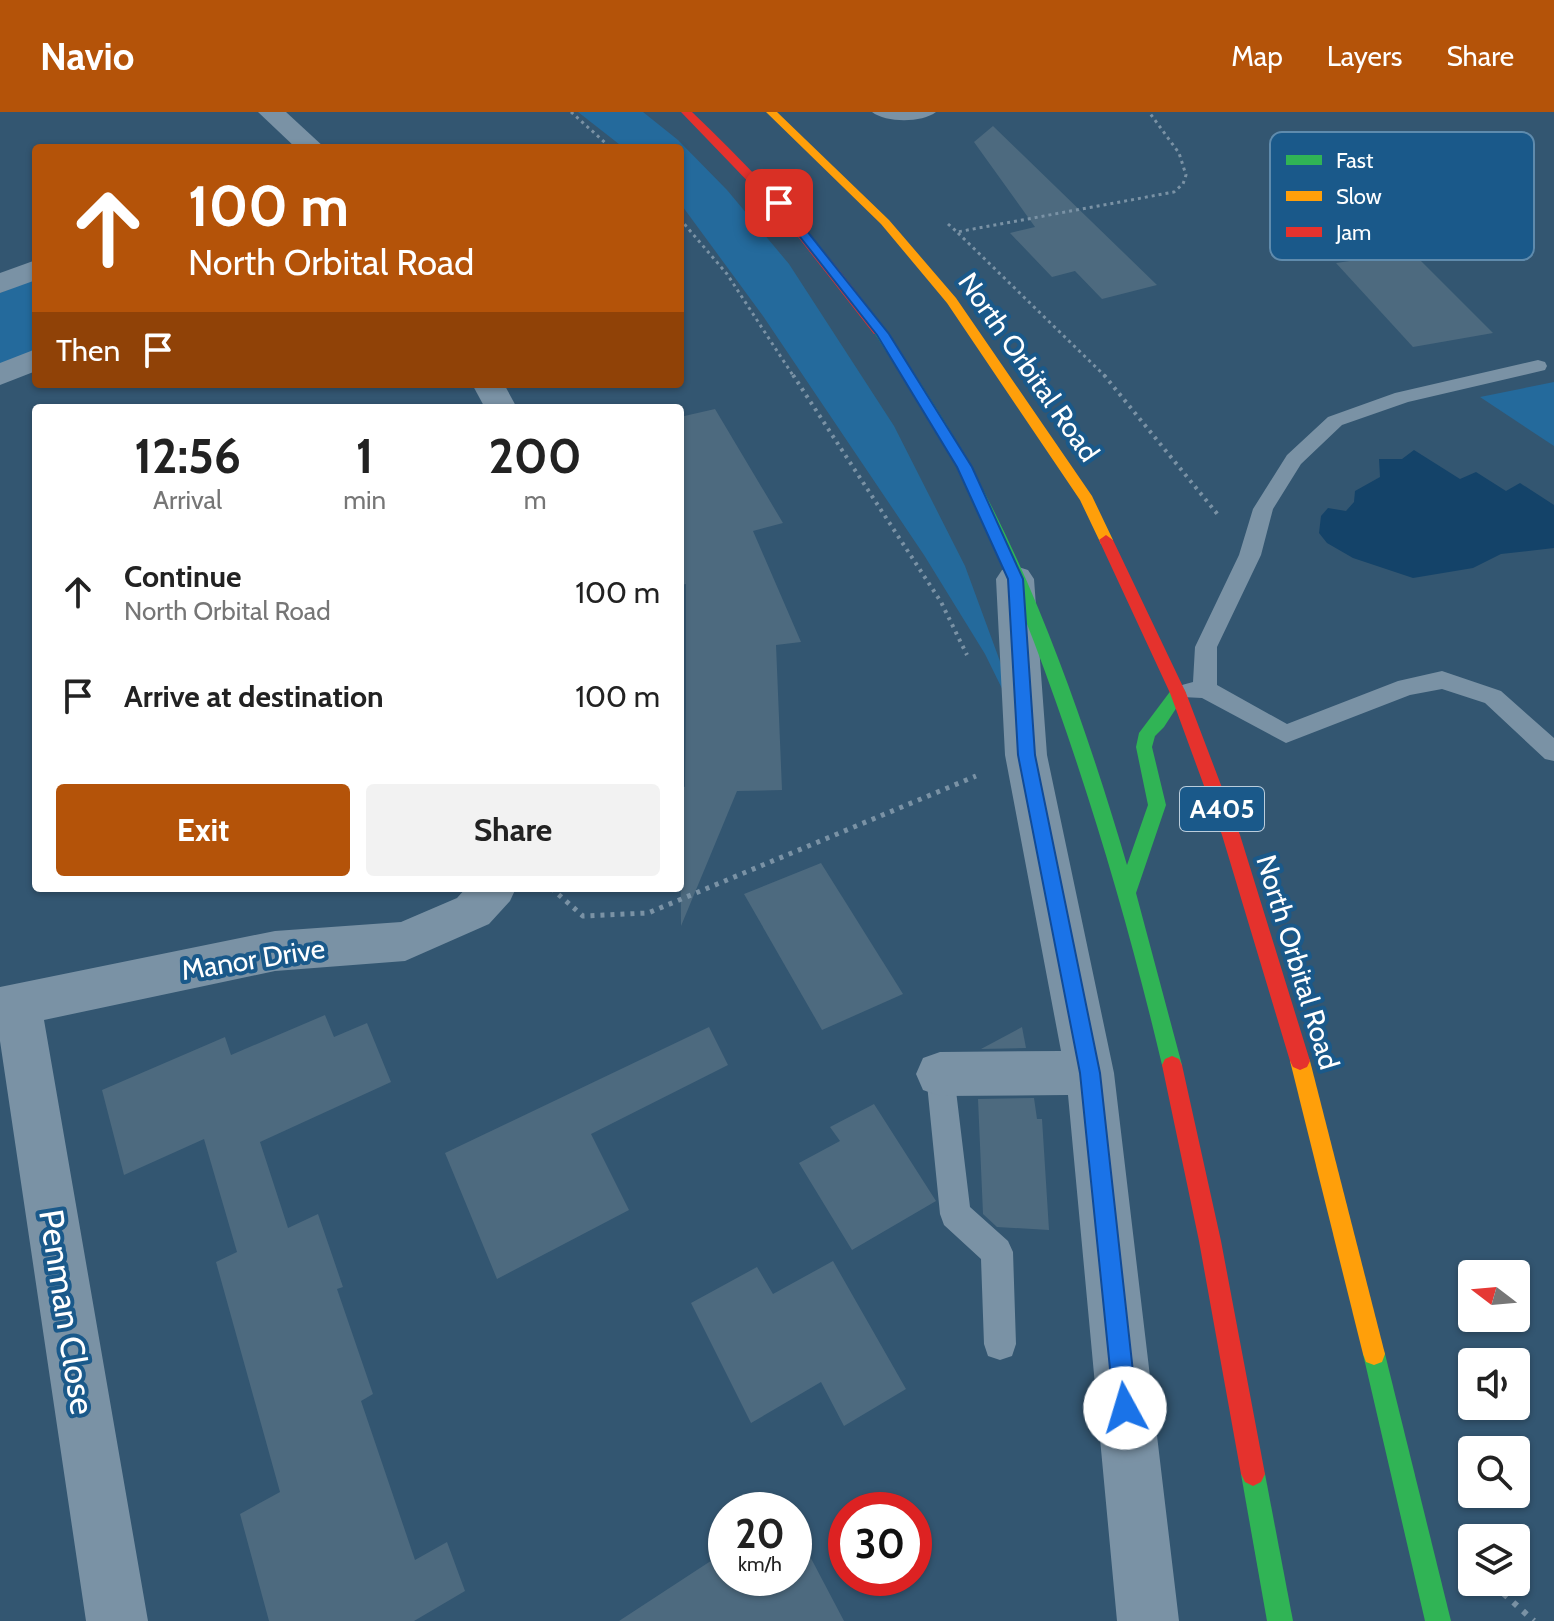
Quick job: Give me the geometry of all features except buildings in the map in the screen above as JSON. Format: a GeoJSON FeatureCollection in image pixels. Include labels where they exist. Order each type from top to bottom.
{"type":"FeatureCollection","features":[{"type":"Feature","properties":{"kind":"highway"},"geometry":{"type":"LineString","coordinates":[[686,112],[735,156],[800,227],[882,334],[965,467],[1072,713],[1128,890],[1171,1057],[1208,1230],[1280,1621]]}},
{"type":"Feature","properties":{"kind":"highway","name":"North Orbital Road"},"geometry":{"type":"LineString","coordinates":[[771,112],[885,222],[952,301],[1087,499],[1178,693],[1231,835],[1291,1023],[1438,1621]]}},
{"type":"Feature","properties":{"kind":"highway"},"geometry":{"type":"LineString","coordinates":[[1128,890],[1157,805],[1144,747],[1147,733],[1158,723],[1178,693]]}},
{"type":"Feature","properties":{"kind":"street"},"geometry":{"type":"LineString","coordinates":[[271,112],[307,144]]}},
{"type":"Feature","properties":{"kind":"street"},"geometry":{"type":"LineString","coordinates":[[0,284],[32,271]]}},
{"type":"Feature","properties":{"kind":"street"},"geometry":{"type":"LineString","coordinates":[[0,375],[32,361]]}},
{"type":"Feature","properties":{"kind":"street"},"geometry":{"type":"LineString","coordinates":[[1015,579],[1026,755],[1090,1073],[1148,1621]]}},
{"type":"Feature","properties":{"kind":"street","name":"Manor Drive"},"geometry":{"type":"LineString","coordinates":[[9,1005],[275,951],[405,941],[473,911],[490,892]]}},
{"type":"Feature","properties":{"kind":"street","name":"Penman Close"},"geometry":{"type":"LineString","coordinates":[[9,1005],[117,1621]]}},
{"type":"Feature","properties":{"kind":"street"},"geometry":{"type":"LineString","coordinates":[[940,1074],[1090,1073]]}},
{"type":"Feature","properties":{"kind":"lane"},"geometry":{"type":"LineString","coordinates":[[880,112],[895,115],[928,112]]}},
{"type":"Feature","properties":{"kind":"lane"},"geometry":{"type":"LineString","coordinates":[[1205,689],[1206,647],[1250,555],[1263,509],[1294,460],[1335,421],[1402,397],[1538,366]]}},
{"type":"Feature","properties":{"kind":"lane"},"geometry":{"type":"LineString","coordinates":[[1178,693],[1205,689],[1286,734],[1406,687],[1442,680],[1493,697],[1554,752]]}},
{"type":"Feature","properties":{"kind":"lane"},"geometry":{"type":"LineString","coordinates":[[940,1074],[955,1214],[997,1252],[1000,1344]]}},
{"type":"Feature","properties":{"kind":"path"},"geometry":{"type":"LineString","coordinates":[[571,112],[607,144]]}},
{"type":"Feature","properties":{"kind":"path"},"geometry":{"type":"LineString","coordinates":[[957,232],[1174,192],[1184,186],[1188,178],[1186,165],[1149,112]]}},
{"type":"Feature","properties":{"kind":"path"},"geometry":{"type":"LineString","coordinates":[[946,222],[1111,381],[1250,555]]}},
{"type":"Feature","properties":{"kind":"path"},"geometry":{"type":"LineString","coordinates":[[684,224],[727,274],[941,602],[973,667]]}},
{"type":"Feature","properties":{"kind":"path"},"geometry":{"type":"LineString","coordinates":[[556,892],[583,916],[648,913],[1026,755]]}},
{"type":"Feature","properties":{"kind":"path"},"geometry":{"type":"LineString","coordinates":[[1506,1596],[1534,1621]]}},
{"type":"Feature","properties":{"kind":"shaded area"},"geometry":{"type":"Polygon","coordinates":[[[578,112],[643,112],[682,144],[619,144],[578,112]]]}},
{"type":"Feature","properties":{"kind":"shaded area"},"geometry":{"type":"Polygon","coordinates":[[[684,146],[727,190],[789,264],[894,426],[965,566],[1012,694],[1015,715],[985,654],[924,555],[763,316],[684,208],[684,146]]]}},
{"type":"Feature","properties":{"kind":"shaded area"},"geometry":{"type":"Polygon","coordinates":[[[32,280],[32,352],[0,365],[0,293],[32,280]]]}},
{"type":"Feature","properties":{"kind":"shaded area"},"geometry":{"type":"Polygon","coordinates":[[[1554,382],[1554,446],[1480,397],[1554,382]]]}},
{"type":"Feature","properties":{"kind":"shaded area"},"geometry":{"type":"Polygon","coordinates":[[[1414,450],[1460,479],[1476,472],[1506,491],[1520,483],[1554,505],[1554,548],[1501,554],[1473,568],[1413,578],[1353,558],[1327,543],[1319,533],[1321,516],[1328,508],[1346,511],[1354,502],[1355,491],[1380,477],[1379,459],[1402,459],[1414,450]]]}},
{"type":"Feature","properties":{"kind":"traffic: fast"},"geometry":{"type":"LineString","coordinates":[[879,331],[972,481],[1020,588],[1100,806],[1146,961],[1172,1065]]}},
{"type":"Feature","properties":{"kind":"traffic: fast"},"geometry":{"type":"LineString","coordinates":[[1128,890],[1157,805],[1144,747],[1147,733],[1158,723],[1178,693]]}},
{"type":"Feature","properties":{"kind":"traffic: fast"},"geometry":{"type":"LineString","coordinates":[[1374,1354],[1438,1621]]}},
{"type":"Feature","properties":{"kind":"traffic: fast"},"geometry":{"type":"LineString","coordinates":[[1253,1474],[1280,1621]]}},
{"type":"Feature","properties":{"kind":"traffic: slow"},"geometry":{"type":"LineString","coordinates":[[771,112],[885,222],[952,301],[1087,499],[1106,540]]}},
{"type":"Feature","properties":{"kind":"traffic: slow"},"geometry":{"type":"LineString","coordinates":[[1300,1061],[1374,1354]]}},
{"type":"Feature","properties":{"kind":"traffic: jam"},"geometry":{"type":"LineString","coordinates":[[686,112],[788,217],[835,272],[879,331]]}},
{"type":"Feature","properties":{"kind":"traffic: jam"},"geometry":{"type":"LineString","coordinates":[[1106,540],[1178,693],[1231,835],[1300,1061]]}},
{"type":"Feature","properties":{"kind":"traffic: jam"},"geometry":{"type":"LineString","coordinates":[[1172,1065],[1210,1241],[1253,1474]]}},
{"type":"Feature","properties":{"kind":"route"},"geometry":{"type":"LineString","coordinates":[[779,203],[882,334],[965,467],[1015,579],[1026,755],[1090,1073],[1125,1408]]}}]}
